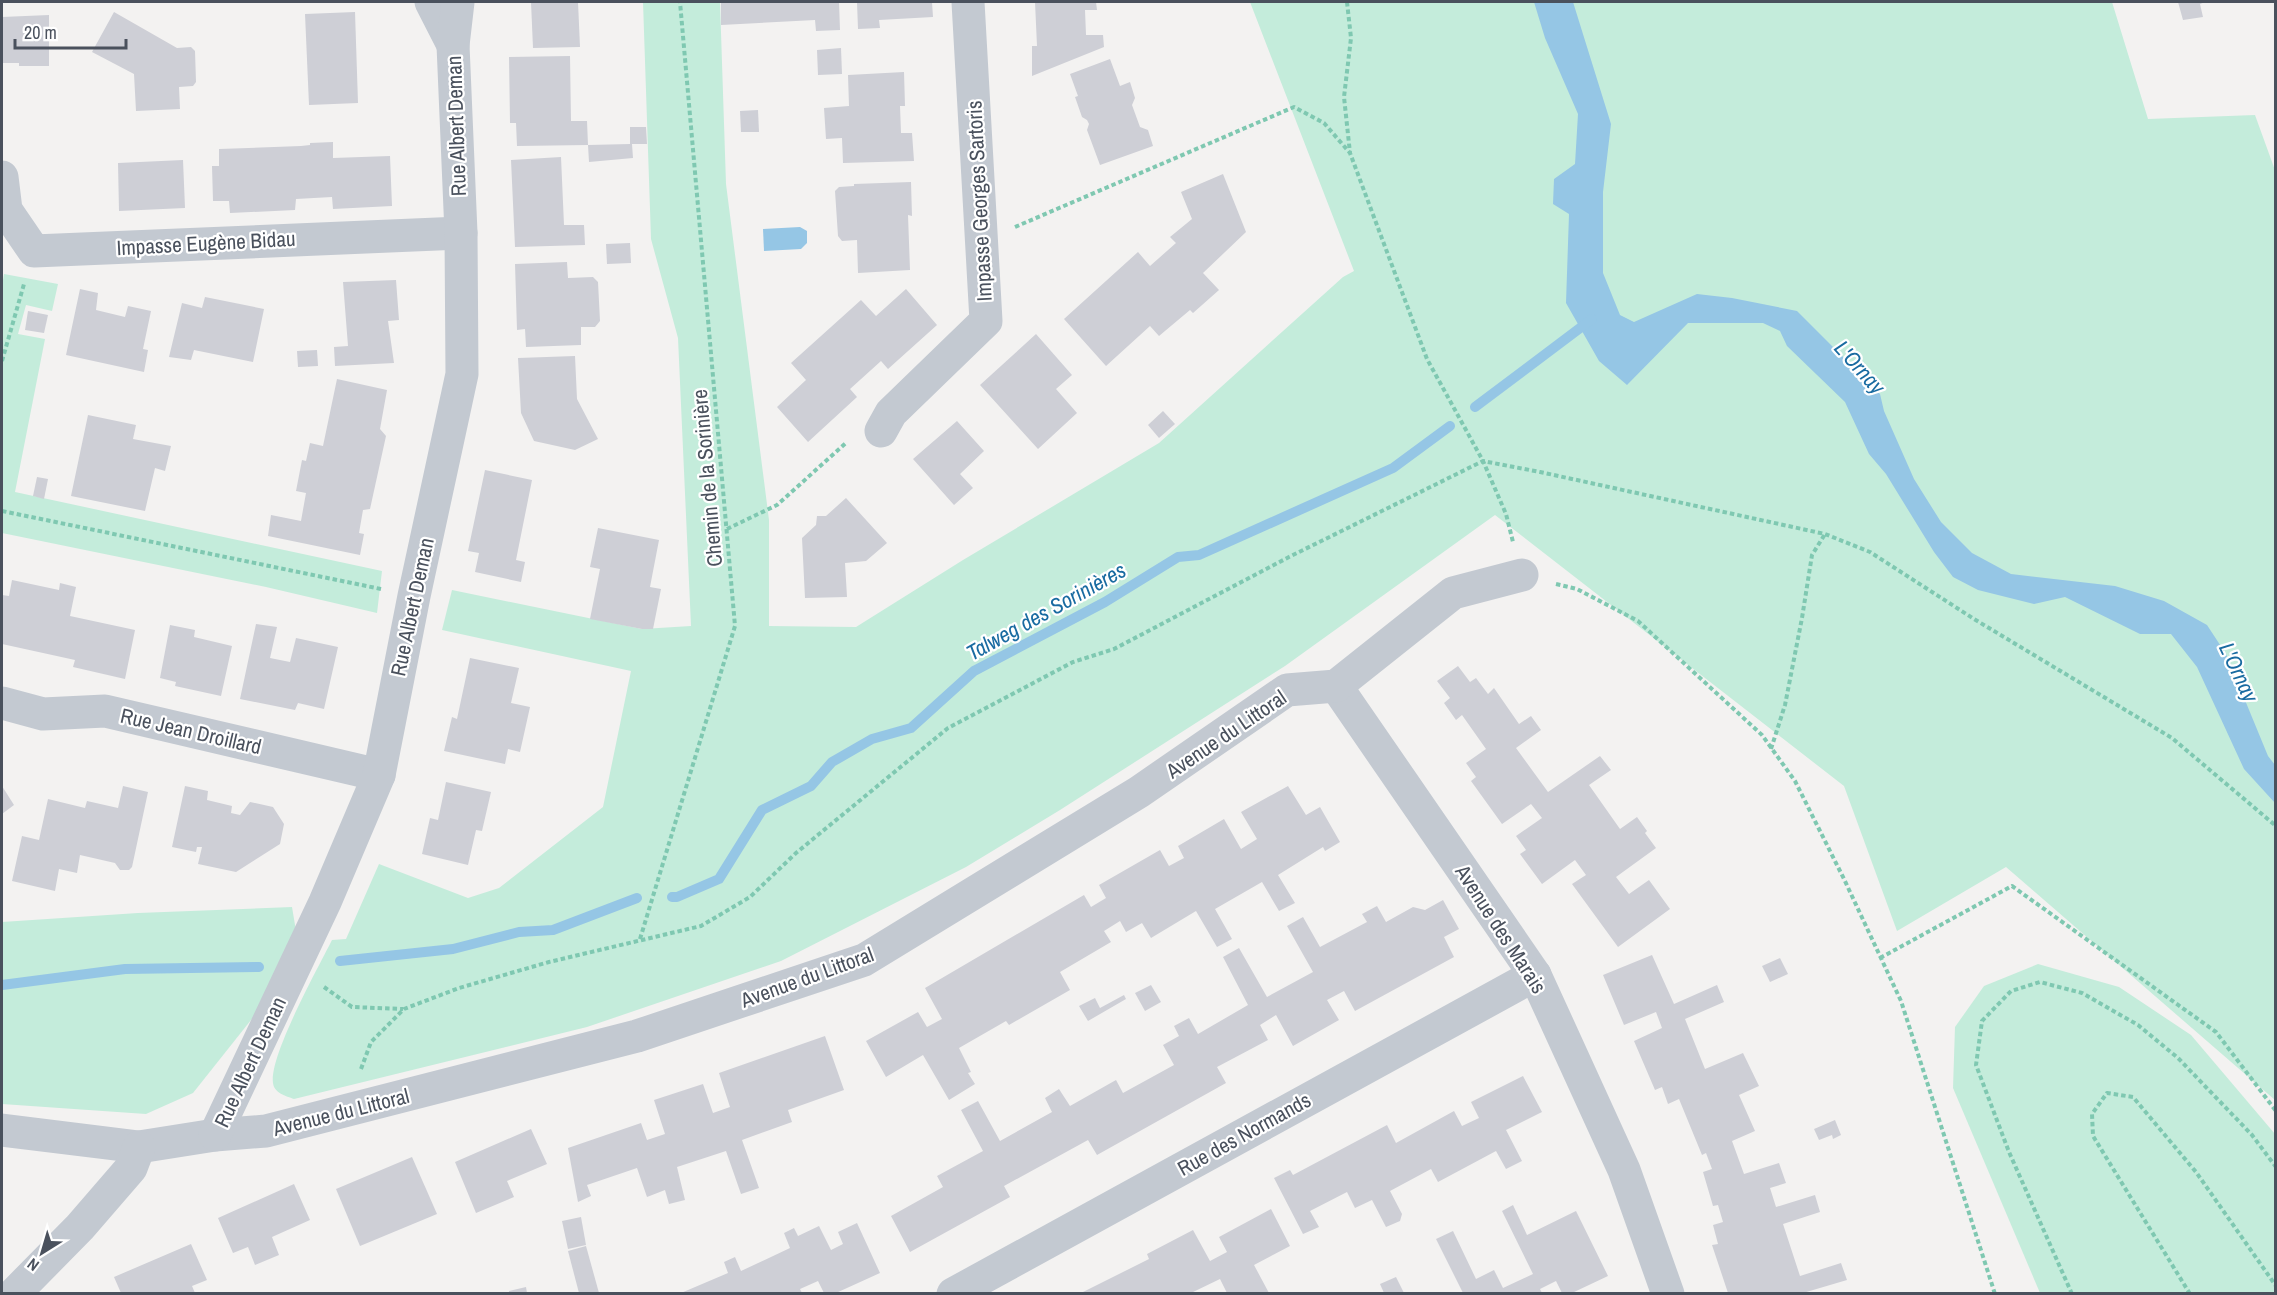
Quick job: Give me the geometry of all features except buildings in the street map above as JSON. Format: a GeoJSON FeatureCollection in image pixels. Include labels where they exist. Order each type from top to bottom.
{"type":"FeatureCollection","features":[{"type":"Feature","properties":{"kind":"street","name":"Rue Albert Deman"},"geometry":{"type":"LineString","coordinates":[[431,2],[453,45]]}},
{"type":"Feature","properties":{"kind":"street","name":"Rue Albert Deman"},"geometry":{"type":"LineString","coordinates":[[215,1135],[325,903],[379,776],[414,596],[462,374],[461,233],[453,45],[458,2]]}},
{"type":"Feature","properties":{"kind":"street","name":"Impasse Georges Sartoris"},"geometry":{"type":"LineString","coordinates":[[881,431],[891,413],[986,321],[968,2]]}},
{"type":"Feature","properties":{"kind":"street"},"geometry":{"type":"LineString","coordinates":[[2,177],[6,210],[34,251]]}},
{"type":"Feature","properties":{"kind":"street","name":"Impasse Eugène Bidau"},"geometry":{"type":"LineString","coordinates":[[34,251],[461,233]]}},
{"type":"Feature","properties":{"kind":"street"},"geometry":{"type":"LineString","coordinates":[[1336,686],[1453,593],[1522,576]]}},
{"type":"Feature","properties":{"kind":"street","name":"Avenue des Marais"},"geometry":{"type":"LineString","coordinates":[[1336,686],[1535,975],[1624,1170],[1668,1293]]}},
{"type":"Feature","properties":{"kind":"street","name":"Avenue du Littoral"},"geometry":{"type":"LineString","coordinates":[[2,1130],[139,1147],[215,1135],[266,1131],[637,1036],[864,960],[1139,792],[1287,690],[1336,686]]}},
{"type":"Feature","properties":{"kind":"street","name":"Rue Jean Droillard"},"geometry":{"type":"LineString","coordinates":[[2,704],[43,714],[105,711],[379,776]]}},
{"type":"Feature","properties":{"kind":"street","name":"Rue des Normands"},"geometry":{"type":"LineString","coordinates":[[953,1293],[1535,975]]}},
{"type":"Feature","properties":{"kind":"street"},"geometry":{"type":"LineString","coordinates":[[14,1293],[80,1227],[131,1168],[139,1147]]}},
{"type":"Feature","properties":{"kind":"path","name":"Chemin de la Sorinière"},"geometry":{"type":"LineString","coordinates":[[639,939],[735,626],[680,2]]}},
{"type":"Feature","properties":{"kind":"path"},"geometry":{"type":"LineString","coordinates":[[1347,2],[1351,38],[1344,97],[1350,153],[1427,359],[1483,461],[1506,514],[1522,576],[1577,590],[1638,621],[1762,735],[1795,781],[1901,1001],[1995,1293]]}},
{"type":"Feature","properties":{"kind":"path"},"geometry":{"type":"LineString","coordinates":[[981,241],[1294,107],[1324,123],[1350,153]]}},
{"type":"Feature","properties":{"kind":"path"},"geometry":{"type":"LineString","coordinates":[[2,361],[34,251]]}},
{"type":"Feature","properties":{"kind":"path"},"geometry":{"type":"LineString","coordinates":[[727,529],[777,505],[855,436],[881,431]]}},
{"type":"Feature","properties":{"kind":"path"},"geometry":{"type":"LineString","coordinates":[[2,511],[414,596]]}},
{"type":"Feature","properties":{"kind":"path"},"geometry":{"type":"LineString","coordinates":[[1772,749],[1785,705],[1812,555],[1825,534]]}},
{"type":"Feature","properties":{"kind":"path"},"geometry":{"type":"LineString","coordinates":[[1880,958],[2012,886],[2216,1032],[2276,1111]]}},
{"type":"Feature","properties":{"kind":"path"},"geometry":{"type":"LineString","coordinates":[[298,958],[324,987],[352,1008],[404,1009]]}},
{"type":"Feature","properties":{"kind":"path"},"geometry":{"type":"LineString","coordinates":[[2072,1293],[2009,1152],[1976,1065],[1982,1021],[2011,991],[2040,982],[2072,990],[2082,993],[2138,1024],[2178,1058],[2252,1135],[2276,1167]]}},
{"type":"Feature","properties":{"kind":"path"},"geometry":{"type":"LineString","coordinates":[[2190,1293],[2093,1136],[2091,1114],[2107,1093],[2133,1097],[2196,1172],[2276,1286]]}},
{"type":"Feature","properties":{"kind":"green space"},"geometry":{"type":"Polygon","coordinates":[[[643,2],[720,2],[726,184],[769,520],[769,626],[856,627],[1159,443],[1343,277],[1354,271],[1250,2],[2112,2],[2148,119],[2255,115],[2276,173],[2275,1100],[2006,867],[1897,931],[1844,786],[1495,515],[1285,666],[1060,810],[966,867],[781,961],[587,1027],[294,1099],[281,1094],[273,1083],[274,1070],[286,1033],[332,940],[346,939],[379,864],[468,898],[499,888],[603,807],[631,671],[442,630],[452,590],[642,629],[691,626],[678,338],[651,239],[643,2]]]}},
{"type":"Feature","properties":{"kind":"green space"},"geometry":{"type":"Polygon","coordinates":[[[4,274],[58,284],[52,311],[26,305],[18,334],[45,339],[15,492],[382,571],[377,613],[266,587],[2,533],[2,286],[4,274]]]}},
{"type":"Feature","properties":{"kind":"green space"},"geometry":{"type":"Polygon","coordinates":[[[292,907],[297,937],[255,1015],[193,1093],[146,1114],[2,1104],[2,922],[138,913],[292,907]]]}},
{"type":"Feature","properties":{"kind":"green space"},"geometry":{"type":"Polygon","coordinates":[[[2038,964],[2119,987],[2191,1035],[2275,1134],[2275,1293],[2040,1293],[1953,1088],[1955,1027],[1984,986],[2038,964]]]}},
{"type":"Feature","properties":{"kind":"water"},"geometry":{"type":"Polygon","coordinates":[[[1534,2],[1573,2],[1611,124],[1603,192],[1603,273],[1620,315],[1634,322],[1697,294],[1732,298],[1797,311],[1880,394],[1884,411],[1914,479],[1941,522],[1972,553],[2011,574],[2115,586],[2164,601],[2207,625],[2226,654],[2268,756],[2275,765],[2275,803],[2244,769],[2197,667],[2171,634],[2140,634],[2065,597],[2034,604],[1978,590],[1953,577],[1934,552],[1886,474],[1869,454],[1845,402],[1787,346],[1780,331],[1763,323],[1688,323],[1627,385],[1599,361],[1566,303],[1569,214],[1553,204],[1554,179],[1575,164],[1578,114],[1545,38],[1534,2]]]}},
{"type":"Feature","properties":{"kind":"water"},"geometry":{"type":"Polygon","coordinates":[[[800,227],[807,231],[807,243],[801,249],[764,251],[763,229],[800,227]]]}},
{"type":"Feature","properties":{"kind":"waterway","name":"Talweg des Sorinières"},"geometry":{"type":"LineString","coordinates":[[1475,407],[1592,319]]}},
{"type":"Feature","properties":{"kind":"waterway","name":"Talweg des Sorinières"},"geometry":{"type":"LineString","coordinates":[[672,897],[719,879],[762,810],[811,786],[832,762],[872,739],[911,728],[974,671],[1105,602],[1178,557],[1199,555],[1393,468],[1450,426]]}},
{"type":"Feature","properties":{"kind":"waterway"},"geometry":{"type":"LineString","coordinates":[[340,961],[453,949],[519,932],[553,930],[637,898]]}},
{"type":"Feature","properties":{"kind":"waterway"},"geometry":{"type":"LineString","coordinates":[[2,985],[125,969],[259,967]]}},
{"type":"Feature","properties":{"kind":"water label","name":"L'Ornay"},"geometry":{"type":"Point","coordinates":[1860,367]}},
{"type":"Feature","properties":{"kind":"water label","name":"L'Ornay"},"geometry":{"type":"Point","coordinates":[2239,672]}}]}
